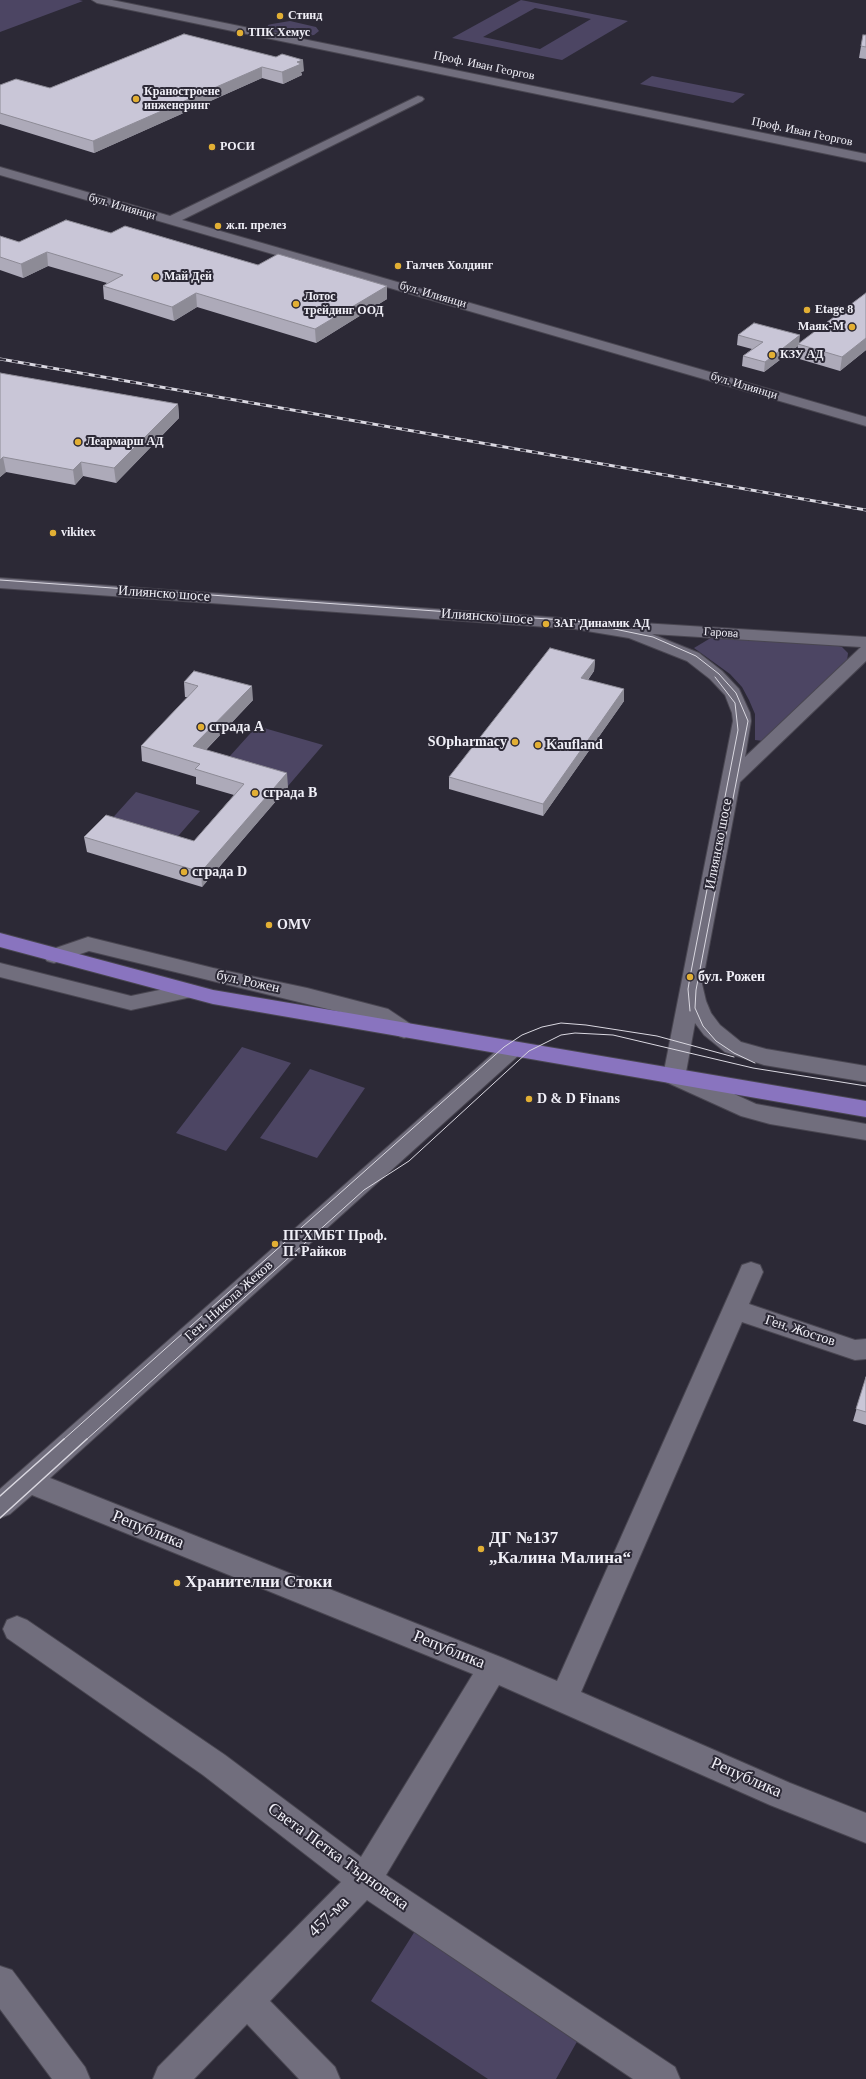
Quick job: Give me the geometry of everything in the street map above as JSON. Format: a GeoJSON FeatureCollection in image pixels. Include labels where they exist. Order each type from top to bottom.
{"type":"FeatureCollection","features":[{"type":"Feature","properties":{"kind":"main road","name":"бул. Рожен"},"geometry":{"type":"LineString","coordinates":[[0,940],[54,956],[213,997],[866,1109]]}},
{"type":"Feature","properties":{"kind":"street","name":"Проф. Иван Георгов"},"geometry":{"type":"LineString","coordinates":[[97,0],[866,158]]}},
{"type":"Feature","properties":{"kind":"street"},"geometry":{"type":"LineString","coordinates":[[170,221],[418,99]]}},
{"type":"Feature","properties":{"kind":"street","name":"бул. Илиянци"},"geometry":{"type":"LineString","coordinates":[[0,171],[170,221],[416,290],[866,422]]}},
{"type":"Feature","properties":{"kind":"street"},"geometry":{"type":"LineString","coordinates":[[6,187],[25,178]]}},
{"type":"Feature","properties":{"kind":"street","name":"Илиянско шосе"},"geometry":{"type":"LineString","coordinates":[[0,583],[575,624],[650,638],[693,657],[716,675],[733,693],[741,712],[741,730],[674,1076]]}},
{"type":"Feature","properties":{"kind":"street","name":"Гарова"},"geometry":{"type":"LineString","coordinates":[[575,624],[866,642]]}},
{"type":"Feature","properties":{"kind":"street"},"geometry":{"type":"LineString","coordinates":[[732,779],[866,651]]}},
{"type":"Feature","properties":{"kind":"street","name":"бул. Рожен"},"geometry":{"type":"LineString","coordinates":[[54,956],[88,944],[213,975],[307,995],[380,1014],[404,1030]]}},
{"type":"Feature","properties":{"kind":"street","name":"бул. Рожен"},"geometry":{"type":"LineString","coordinates":[[0,970],[131,1003],[188,991]]}},
{"type":"Feature","properties":{"kind":"street"},"geometry":{"type":"LineString","coordinates":[[692,981],[695,1001],[701,1014],[712,1030],[733,1047],[764,1058],[866,1074]]}},
{"type":"Feature","properties":{"kind":"street","name":"Ген. Никола Жеков"},"geometry":{"type":"LineString","coordinates":[[0,1506],[512,1049]]}},
{"type":"Feature","properties":{"kind":"street","name":"бул. Рожен"},"geometry":{"type":"LineString","coordinates":[[674,1076],[748,1110],[770,1116],[866,1132]]}},
{"type":"Feature","properties":{"kind":"street"},"geometry":{"type":"LineString","coordinates":[[564,1698],[751,1272]]}},
{"type":"Feature","properties":{"kind":"street","name":"Ген. Жостов"},"geometry":{"type":"LineString","coordinates":[[734,1309],[855,1350],[866,1350]]}},
{"type":"Feature","properties":{"kind":"street","name":"Република"},"geometry":{"type":"LineString","coordinates":[[28,1481],[493,1668],[781,1794],[866,1828]]}},
{"type":"Feature","properties":{"kind":"street","name":"Света Петка Търновска"},"geometry":{"type":"LineString","coordinates":[[17,1630],[214,1764],[365,1880],[663,2079]]}},
{"type":"Feature","properties":{"kind":"street","name":"457-ма"},"geometry":{"type":"LineString","coordinates":[[170,2079],[365,1880],[493,1668]]}},
{"type":"Feature","properties":{"kind":"street"},"geometry":{"type":"LineString","coordinates":[[0,1982],[73,2079]]}},
{"type":"Feature","properties":{"kind":"street"},"geometry":{"type":"LineString","coordinates":[[246,2000],[323,2079]]}},
{"type":"Feature","properties":{"kind":"shaded area"},"geometry":{"type":"Polygon","coordinates":[[[0,0],[79,0],[83,1],[0,32],[0,0]]]}},
{"type":"Feature","properties":{"kind":"shaded area"},"geometry":{"type":"Polygon","coordinates":[[[521,0],[628,21],[562,60],[452,38],[521,0]],[[535,8],[483,37],[540,49],[591,19],[535,8]]]}},
{"type":"Feature","properties":{"kind":"shaded area"},"geometry":{"type":"Polygon","coordinates":[[[290,21],[316,27],[319,31],[314,35],[296,37],[267,30],[268,25],[290,21]]]}},
{"type":"Feature","properties":{"kind":"shaded area"},"geometry":{"type":"Polygon","coordinates":[[[652,76],[745,94],[733,103],[640,84],[652,76]]]}},
{"type":"Feature","properties":{"kind":"shaded area"},"geometry":{"type":"Polygon","coordinates":[[[714,636],[832,644],[842,647],[848,653],[847,661],[763,741],[755,740],[755,714],[742,687],[730,674],[694,648],[714,636]]]}},
{"type":"Feature","properties":{"kind":"shaded area"},"geometry":{"type":"Polygon","coordinates":[[[257,726],[323,745],[288,786],[221,766],[257,726]]]}},
{"type":"Feature","properties":{"kind":"shaded area"},"geometry":{"type":"Polygon","coordinates":[[[136,792],[200,811],[173,842],[108,823],[136,792]]]}},
{"type":"Feature","properties":{"kind":"shaded area"},"geometry":{"type":"Polygon","coordinates":[[[242,1047],[291,1063],[226,1151],[176,1133],[242,1047]]]}},
{"type":"Feature","properties":{"kind":"shaded area"},"geometry":{"type":"Polygon","coordinates":[[[310,1069],[365,1088],[317,1158],[260,1138],[310,1069]]]}},
{"type":"Feature","properties":{"kind":"shaded area"},"geometry":{"type":"Polygon","coordinates":[[[415,1931],[579,2038],[556,2079],[488,2079],[371,2001],[415,1931]]]}},
{"type":"Feature","properties":{"kind":"building","name":"Краностроене инженеринг"},"geometry":{"type":"Polygon","coordinates":[[[184,34],[276,57],[282,54],[303,60],[297,62],[301,64],[282,72],[262,67],[93,141],[0,113],[0,85],[16,79],[50,88],[184,34]]]}},
{"type":"Feature","properties":{"kind":"building"},"geometry":{"type":"Polygon","coordinates":[[[863,35],[866,35],[866,47],[861,46],[863,35]]]}},
{"type":"Feature","properties":{"kind":"building"},"geometry":{"type":"Polygon","coordinates":[[[66,220],[111,233],[125,226],[258,265],[278,254],[387,286],[315,329],[196,293],[172,307],[103,286],[123,275],[47,252],[21,264],[0,257],[0,236],[19,242],[66,220]]]}},
{"type":"Feature","properties":{"kind":"building","name":"Маяк-М"},"geometry":{"type":"Polygon","coordinates":[[[866,293],[866,338],[842,357],[798,344],[866,293]]]}},
{"type":"Feature","properties":{"kind":"building"},"geometry":{"type":"Polygon","coordinates":[[[754,323],[800,335],[765,362],[743,356],[763,342],[738,335],[754,323]]]}},
{"type":"Feature","properties":{"kind":"building","name":"Леармарш АД"},"geometry":{"type":"Polygon","coordinates":[[[0,373],[178,404],[114,468],[81,462],[73,470],[3,457],[0,460],[0,373]]]}},
{"type":"Feature","properties":{"kind":"building","name":"Kaufland"},"geometry":{"type":"Polygon","coordinates":[[[550,648],[595,660],[581,678],[624,689],[543,804],[449,777],[550,648]]]}},
{"type":"Feature","properties":{"kind":"building"},"geometry":{"type":"Polygon","coordinates":[[[194,671],[252,686],[193,746],[287,773],[201,872],[84,837],[106,815],[194,841],[244,784],[195,769],[200,764],[141,746],[198,686],[184,682],[194,671]]]}},
{"type":"Feature","properties":{"kind":"building"},"geometry":{"type":"Polygon","coordinates":[[[866,1377],[866,1412],[856,1409],[866,1377]]]}},
{"type":"Feature","properties":{"kind":"tram line"},"geometry":{"type":"LineString","coordinates":[[0,580],[576,621],[653,637],[696,656],[719,674],[736,693],[748,721],[696,990],[695,1008],[703,1026],[716,1041],[734,1053],[755,1063]]}},
{"type":"Feature","properties":{"kind":"tram line"},"geometry":{"type":"LineString","coordinates":[[690,1011],[688,989],[690,977],[738,730],[735,703],[715,677]]}},
{"type":"Feature","properties":{"kind":"tram line"},"geometry":{"type":"LineString","coordinates":[[63,1440],[504,1047],[522,1035],[542,1027],[561,1023],[586,1025],[657,1036],[734,1057]]}},
{"type":"Feature","properties":{"kind":"tram line"},"geometry":{"type":"LineString","coordinates":[[86,1440],[364,1190],[409,1161],[529,1051],[561,1035],[575,1033],[613,1035],[753,1068],[866,1086]]}},
{"type":"Feature","properties":{"kind":"tram line"},"geometry":{"type":"LineString","coordinates":[[0,1496],[64,1439]]}},
{"type":"Feature","properties":{"kind":"tram line"},"geometry":{"type":"LineString","coordinates":[[0,1518],[87,1439]]}},
{"type":"Feature","properties":{"kind":"railway"},"geometry":{"type":"LineString","coordinates":[[0,359],[866,510]]}},
{"type":"Feature","properties":{"kind":"place","name":"Стинд"},"geometry":{"type":"Point","coordinates":[280,16]}},
{"type":"Feature","properties":{"kind":"place","name":"ТПК Хемус"},"geometry":{"type":"Point","coordinates":[240,33]}},
{"type":"Feature","properties":{"kind":"place","name":"Краностроене инженеринг"},"geometry":{"type":"Point","coordinates":[136,99]}},
{"type":"Feature","properties":{"kind":"place","name":"РОСИ"},"geometry":{"type":"Point","coordinates":[212,147]}},
{"type":"Feature","properties":{"kind":"place","name":"ж.п. прелез"},"geometry":{"type":"Point","coordinates":[218,226]}},
{"type":"Feature","properties":{"kind":"place","name":"Галчев Холдинг"},"geometry":{"type":"Point","coordinates":[398,266]}},
{"type":"Feature","properties":{"kind":"place","name":"Май Дей"},"geometry":{"type":"Point","coordinates":[156,277]}},
{"type":"Feature","properties":{"kind":"place","name":"Лотос трейдинг ООД"},"geometry":{"type":"Point","coordinates":[296,304]}},
{"type":"Feature","properties":{"kind":"place","name":"Etage 8"},"geometry":{"type":"Point","coordinates":[807,310]}},
{"type":"Feature","properties":{"kind":"place","name":"Маяк-М"},"geometry":{"type":"Point","coordinates":[852,327]}},
{"type":"Feature","properties":{"kind":"place","name":"КЗУ АД"},"geometry":{"type":"Point","coordinates":[772,355]}},
{"type":"Feature","properties":{"kind":"place","name":"Леармарш АД"},"geometry":{"type":"Point","coordinates":[78,442]}},
{"type":"Feature","properties":{"kind":"place","name":"vikitex"},"geometry":{"type":"Point","coordinates":[53,533]}},
{"type":"Feature","properties":{"kind":"place","name":"ЗАГ Динамик АД"},"geometry":{"type":"Point","coordinates":[546,624]}},
{"type":"Feature","properties":{"kind":"place","name":"сграда А"},"geometry":{"type":"Point","coordinates":[201,727]}},
{"type":"Feature","properties":{"kind":"place","name":"SOpharmacy"},"geometry":{"type":"Point","coordinates":[515,742]}},
{"type":"Feature","properties":{"kind":"place","name":"Kaufland"},"geometry":{"type":"Point","coordinates":[538,745]}},
{"type":"Feature","properties":{"kind":"place","name":"сграда В"},"geometry":{"type":"Point","coordinates":[255,793]}},
{"type":"Feature","properties":{"kind":"place","name":"сграда D"},"geometry":{"type":"Point","coordinates":[184,872]}},
{"type":"Feature","properties":{"kind":"place","name":"OMV"},"geometry":{"type":"Point","coordinates":[269,925]}},
{"type":"Feature","properties":{"kind":"place","name":"бул. Рожен"},"geometry":{"type":"Point","coordinates":[690,977]}},
{"type":"Feature","properties":{"kind":"place","name":"D & D Finans"},"geometry":{"type":"Point","coordinates":[529,1099]}},
{"type":"Feature","properties":{"kind":"place","name":"ПГХМБТ Проф. П. Райков"},"geometry":{"type":"Point","coordinates":[275,1244]}},
{"type":"Feature","properties":{"kind":"place","name":"ДГ №137 „Калина Малина“"},"geometry":{"type":"Point","coordinates":[481,1549]}},
{"type":"Feature","properties":{"kind":"place","name":"Хранителни Стоки"},"geometry":{"type":"Point","coordinates":[177,1583]}}]}
